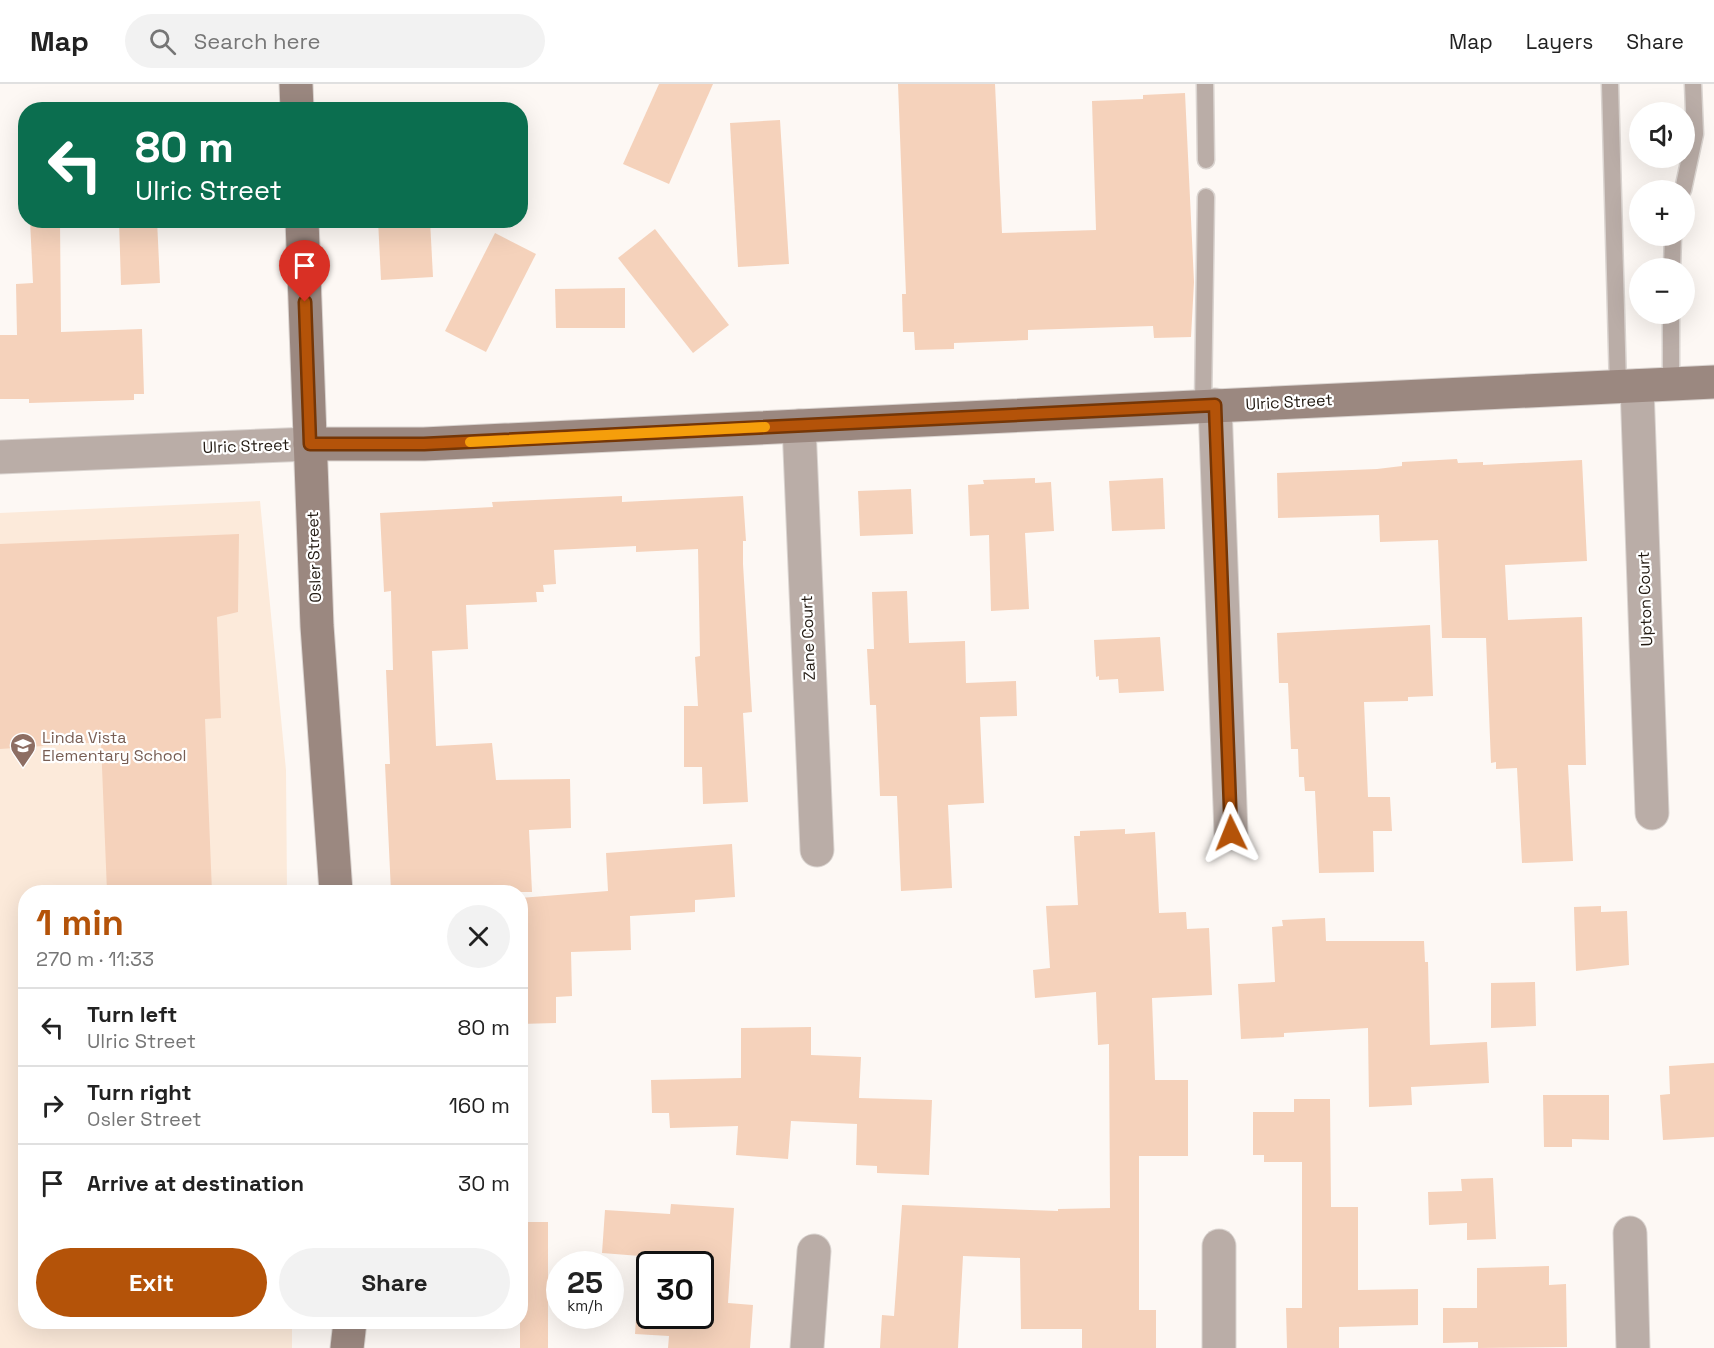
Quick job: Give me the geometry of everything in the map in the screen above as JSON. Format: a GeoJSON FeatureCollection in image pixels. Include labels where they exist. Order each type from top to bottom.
{"type":"FeatureCollection","features":[{"type":"Feature","properties":{"kind":"main road"},"geometry":{"type":"LineString","coordinates":[[296,84],[297,102]]}},
{"type":"Feature","properties":{"kind":"main road","name":"Osler Street"},"geometry":{"type":"LineString","coordinates":[[302,228],[317,626],[336,885]]}},
{"type":"Feature","properties":{"kind":"main road","name":"Ulric Street"},"geometry":{"type":"LineString","coordinates":[[310,444],[424,444],[1714,382]]}},
{"type":"Feature","properties":{"kind":"main road"},"geometry":{"type":"LineString","coordinates":[[347,1348],[349,1329]]}},
{"type":"Feature","properties":{"kind":"street","name":"Upton Court"},"geometry":{"type":"LineString","coordinates":[[1627,386],[1652,813]]}},
{"type":"Feature","properties":{"kind":"street"},"geometry":{"type":"LineString","coordinates":[[1209,406],[1231,833]]}},
{"type":"Feature","properties":{"kind":"street","name":"Zane Court"},"geometry":{"type":"LineString","coordinates":[[799,426],[817,850]]}},
{"type":"Feature","properties":{"kind":"street","name":"Ulric Street"},"geometry":{"type":"LineString","coordinates":[[0,457],[310,444]]}},
{"type":"Feature","properties":{"kind":"street"},"geometry":{"type":"LineString","coordinates":[[1630,1233],[1633,1348]]}},
{"type":"Feature","properties":{"kind":"street"},"geometry":{"type":"LineString","coordinates":[[1219,1246],[1219,1348]]}},
{"type":"Feature","properties":{"kind":"street"},"geometry":{"type":"LineString","coordinates":[[807,1348],[814,1251]]}},
{"type":"Feature","properties":{"kind":"lane"},"geometry":{"type":"LineString","coordinates":[[1205,84],[1206,160]]}},
{"type":"Feature","properties":{"kind":"lane"},"geometry":{"type":"LineString","coordinates":[[1610,84],[1627,386]]}},
{"type":"Feature","properties":{"kind":"lane"},"geometry":{"type":"LineString","coordinates":[[1685,180],[1695,134],[1692,84]]}},
{"type":"Feature","properties":{"kind":"lane"},"geometry":{"type":"LineString","coordinates":[[1206,197],[1209,406]]}},
{"type":"Feature","properties":{"kind":"lane"},"geometry":{"type":"LineString","coordinates":[[1671,324],[1671,384]]}},
{"type":"Feature","properties":{"kind":"shaded area"},"geometry":{"type":"Polygon","coordinates":[[[260,501],[286,770],[287,885],[18,885],[18,1329],[292,1329],[292,1348],[0,1348],[0,513],[260,501]]]}},
{"type":"Feature","properties":{"kind":"building"},"geometry":{"type":"Polygon","coordinates":[[[659,84],[713,84],[669,184],[623,164],[659,84]]]}},
{"type":"Feature","properties":{"kind":"building"},"geometry":{"type":"Polygon","coordinates":[[[898,84],[995,84],[1002,233],[1096,230],[1092,101],[1143,99],[1143,95],[1185,93],[1194,282],[1191,337],[1154,338],[1153,326],[1028,330],[1028,340],[954,343],[954,349],[915,350],[914,332],[903,332],[902,294],[906,294],[898,84]]]}},
{"type":"Feature","properties":{"kind":"building"},"geometry":{"type":"Polygon","coordinates":[[[780,120],[789,264],[738,267],[730,123],[780,120]]]}},
{"type":"Feature","properties":{"kind":"building"},"geometry":{"type":"Polygon","coordinates":[[[30,228],[60,228],[61,332],[142,329],[144,394],[134,394],[134,400],[29,403],[29,399],[0,399],[0,335],[17,335],[16,284],[33,283],[30,228]]]}},
{"type":"Feature","properties":{"kind":"building"},"geometry":{"type":"Polygon","coordinates":[[[119,228],[157,228],[160,283],[121,285],[119,228]]]}},
{"type":"Feature","properties":{"kind":"building"},"geometry":{"type":"Polygon","coordinates":[[[378,228],[430,228],[433,277],[381,280],[378,228]]]}},
{"type":"Feature","properties":{"kind":"building"},"geometry":{"type":"Polygon","coordinates":[[[655,229],[729,325],[693,353],[618,258],[655,229]]]}},
{"type":"Feature","properties":{"kind":"building"},"geometry":{"type":"Polygon","coordinates":[[[495,233],[536,254],[486,352],[445,331],[495,233]]]}},
{"type":"Feature","properties":{"kind":"building"},"geometry":{"type":"Polygon","coordinates":[[[625,288],[625,328],[556,328],[555,289],[625,288]]]}},
{"type":"Feature","properties":{"kind":"building"},"geometry":{"type":"Polygon","coordinates":[[[1457,459],[1458,463],[1483,462],[1483,465],[1582,460],[1587,561],[1505,565],[1508,620],[1582,617],[1586,765],[1568,765],[1573,861],[1522,863],[1517,768],[1496,769],[1496,762],[1491,763],[1486,638],[1442,638],[1438,540],[1380,542],[1379,515],[1278,518],[1277,473],[1377,469],[1402,466],[1402,462],[1457,459]]]}},
{"type":"Feature","properties":{"kind":"building"},"geometry":{"type":"Polygon","coordinates":[[[1035,478],[1035,483],[1051,482],[1054,531],[1025,533],[1029,609],[991,611],[989,535],[970,536],[968,485],[984,484],[983,480],[1035,478]]]}},
{"type":"Feature","properties":{"kind":"building"},"geometry":{"type":"Polygon","coordinates":[[[1163,478],[1165,529],[1112,531],[1109,481],[1163,478]]]}},
{"type":"Feature","properties":{"kind":"building"},"geometry":{"type":"Polygon","coordinates":[[[911,489],[913,534],[860,536],[858,491],[911,489]]]}},
{"type":"Feature","properties":{"kind":"building"},"geometry":{"type":"Polygon","coordinates":[[[622,496],[622,502],[743,496],[746,541],[743,541],[743,564],[752,712],[743,713],[748,802],[703,804],[702,767],[684,767],[684,706],[698,706],[695,657],[700,656],[698,549],[636,552],[636,546],[554,550],[556,584],[543,585],[544,592],[536,592],[537,602],[466,605],[468,649],[432,651],[436,746],[492,743],[496,780],[570,779],[571,828],[529,830],[532,892],[528,892],[528,885],[391,885],[385,764],[390,764],[386,670],[393,670],[391,591],[384,592],[380,513],[493,507],[492,502],[622,496]]]}},
{"type":"Feature","properties":{"kind":"building"},"geometry":{"type":"Polygon","coordinates":[[[239,534],[238,612],[217,617],[221,718],[205,719],[212,885],[107,885],[101,742],[0,749],[0,544],[239,534]]]}},
{"type":"Feature","properties":{"kind":"building"},"geometry":{"type":"Polygon","coordinates":[[[907,591],[909,643],[965,641],[966,683],[1016,681],[1017,716],[980,717],[984,803],[948,805],[952,888],[901,891],[897,796],[880,796],[876,705],[870,705],[867,649],[874,649],[872,592],[907,591]]]}},
{"type":"Feature","properties":{"kind":"building"},"geometry":{"type":"Polygon","coordinates":[[[1430,625],[1433,696],[1408,697],[1408,701],[1364,702],[1368,797],[1390,797],[1392,831],[1373,831],[1374,872],[1319,873],[1315,791],[1305,791],[1304,777],[1299,777],[1298,749],[1291,749],[1288,683],[1279,683],[1277,633],[1430,625]]]}},
{"type":"Feature","properties":{"kind":"building"},"geometry":{"type":"Polygon","coordinates":[[[1160,637],[1164,691],[1119,693],[1118,679],[1099,680],[1099,676],[1096,677],[1094,640],[1160,637]]]}},
{"type":"Feature","properties":{"kind":"building"},"geometry":{"type":"Polygon","coordinates":[[[1125,829],[1125,834],[1155,832],[1159,913],[1186,912],[1187,929],[1209,928],[1212,995],[1152,998],[1155,1080],[1188,1080],[1188,1156],[1139,1156],[1139,1310],[1156,1310],[1156,1348],[1082,1348],[1082,1329],[1021,1329],[1020,1258],[963,1256],[958,1348],[880,1348],[882,1315],[894,1316],[902,1205],[1058,1211],[1058,1209],[1110,1208],[1109,1044],[1098,1045],[1096,992],[1035,998],[1033,970],[1050,968],[1046,906],[1078,905],[1074,836],[1080,836],[1080,831],[1125,829]]]}},
{"type":"Feature","properties":{"kind":"building"},"geometry":{"type":"Polygon","coordinates":[[[732,844],[735,897],[695,900],[695,912],[630,916],[631,950],[571,952],[572,996],[556,997],[556,1023],[528,1024],[528,897],[608,891],[606,853],[732,844]]]}},
{"type":"Feature","properties":{"kind":"building"},"geometry":{"type":"Polygon","coordinates":[[[1601,906],[1601,912],[1627,911],[1629,965],[1576,971],[1574,907],[1601,906]]]}},
{"type":"Feature","properties":{"kind":"building"},"geometry":{"type":"Polygon","coordinates":[[[1325,918],[1326,941],[1424,941],[1425,962],[1428,962],[1430,1045],[1487,1042],[1489,1083],[1411,1087],[1412,1105],[1369,1107],[1368,1028],[1284,1033],[1284,1037],[1241,1039],[1238,984],[1275,982],[1272,927],[1283,926],[1282,920],[1325,918]]]}},
{"type":"Feature","properties":{"kind":"building"},"geometry":{"type":"Polygon","coordinates":[[[1535,982],[1536,1026],[1491,1028],[1491,983],[1535,982]]]}},
{"type":"Feature","properties":{"kind":"building"},"geometry":{"type":"Polygon","coordinates":[[[811,1027],[811,1055],[861,1057],[859,1098],[932,1100],[929,1175],[877,1173],[877,1166],[856,1165],[857,1124],[791,1121],[788,1159],[736,1155],[738,1126],[670,1128],[669,1113],[652,1113],[651,1080],[741,1078],[741,1028],[811,1027]]]}},
{"type":"Feature","properties":{"kind":"building"},"geometry":{"type":"Polygon","coordinates":[[[1714,1063],[1714,1137],[1663,1140],[1660,1095],[1670,1094],[1669,1066],[1714,1063]]]}},
{"type":"Feature","properties":{"kind":"building"},"geometry":{"type":"Polygon","coordinates":[[[1543,1095],[1609,1095],[1609,1140],[1572,1139],[1572,1147],[1544,1147],[1543,1095]]]}},
{"type":"Feature","properties":{"kind":"building"},"geometry":{"type":"Polygon","coordinates":[[[1294,1099],[1330,1099],[1331,1207],[1358,1207],[1358,1290],[1418,1289],[1418,1325],[1339,1327],[1339,1348],[1287,1348],[1286,1308],[1302,1308],[1302,1162],[1264,1162],[1264,1155],[1253,1155],[1253,1112],[1294,1112],[1294,1099]]]}},
{"type":"Feature","properties":{"kind":"building"},"geometry":{"type":"Polygon","coordinates":[[[1493,1178],[1496,1239],[1467,1240],[1467,1223],[1429,1225],[1428,1192],[1462,1191],[1461,1179],[1493,1178]]]}},
{"type":"Feature","properties":{"kind":"building"},"geometry":{"type":"Polygon","coordinates":[[[671,1204],[734,1208],[728,1303],[753,1305],[750,1348],[668,1348],[669,1336],[635,1334],[636,1318],[636,1329],[714,1329],[714,1251],[636,1251],[636,1256],[624,1255],[624,1251],[602,1251],[605,1210],[670,1214],[671,1204]]]}},
{"type":"Feature","properties":{"kind":"building"},"geometry":{"type":"Polygon","coordinates":[[[528,1222],[548,1222],[546,1329],[548,1329],[548,1348],[520,1348],[520,1329],[528,1329],[528,1222]]]}},
{"type":"Feature","properties":{"kind":"building"},"geometry":{"type":"Polygon","coordinates":[[[1549,1266],[1549,1285],[1566,1284],[1567,1347],[1478,1348],[1478,1342],[1443,1343],[1443,1308],[1477,1308],[1477,1268],[1549,1266]]]}},
{"type":"Feature","properties":{"kind":"slow traffic"},"geometry":{"type":"LineString","coordinates":[[470,442],[765,427]]}},
{"type":"Feature","properties":{"kind":"place","name":"Linda Vista Elementary School"},"geometry":{"type":"Point","coordinates":[23,769]}},
{"type":"Feature","properties":{"kind":"route"},"geometry":{"type":"LineString","coordinates":[[305,302],[310,444],[424,444],[1215,405],[1231,833]]}}]}
